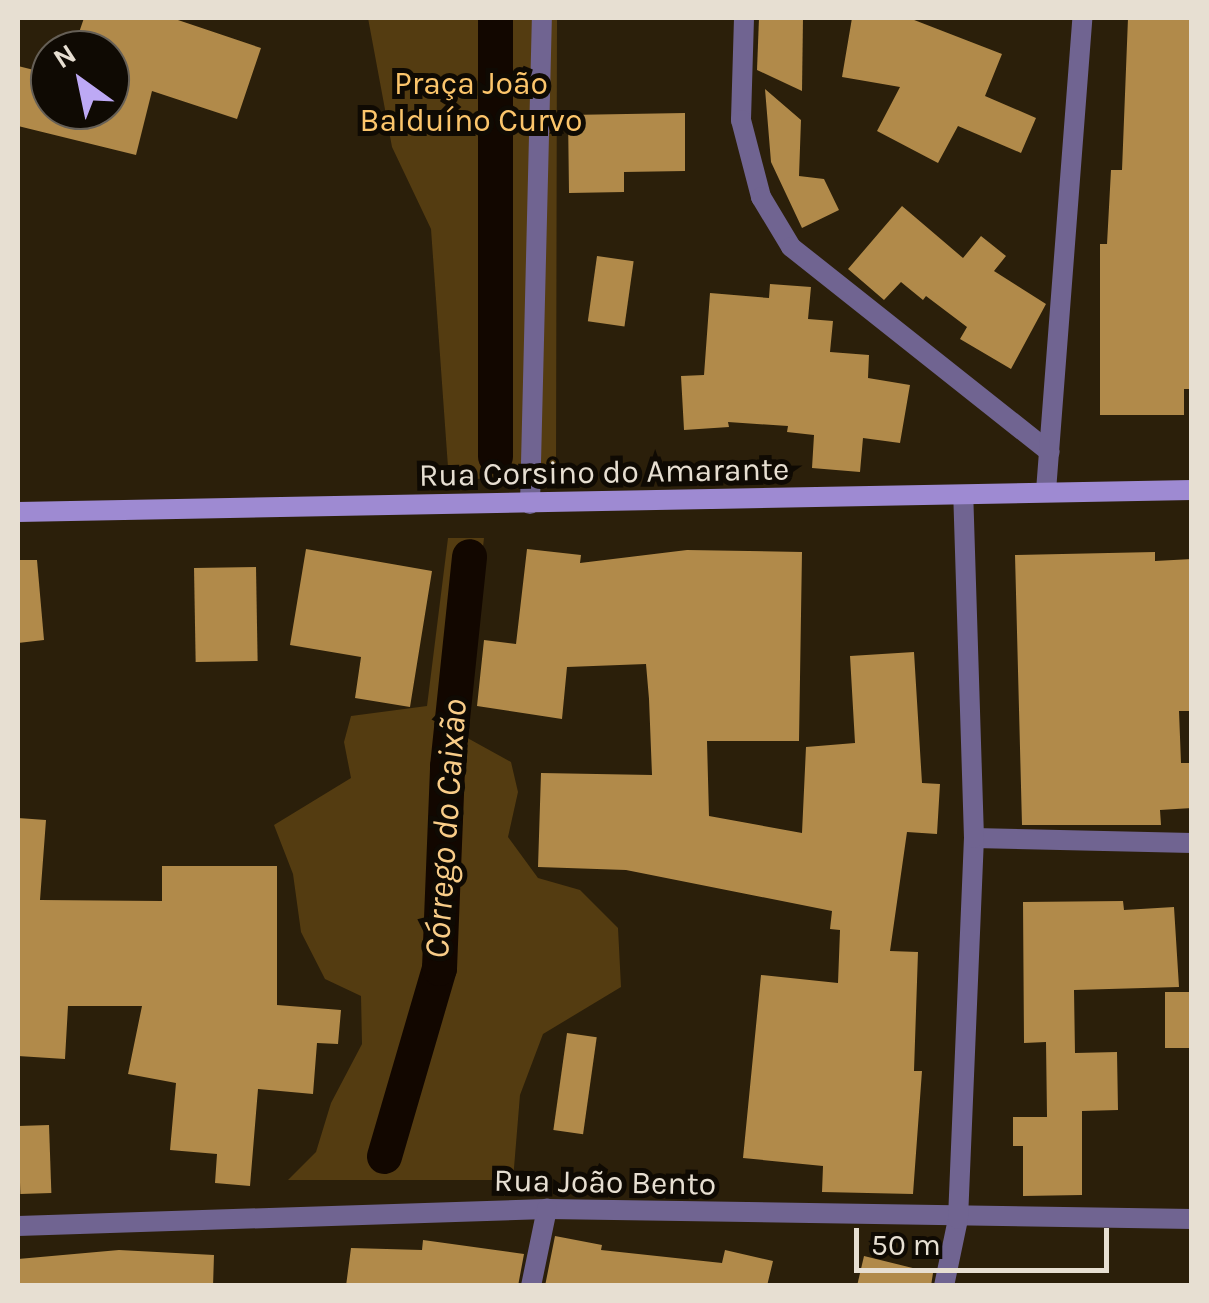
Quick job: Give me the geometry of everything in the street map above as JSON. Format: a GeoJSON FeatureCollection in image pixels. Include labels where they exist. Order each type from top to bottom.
{"type":"FeatureCollection","features":[{"type":"Feature","properties":{"kind":"street"},"geometry":{"type":"LineString","coordinates":[[530,504],[542,18]]}},
{"type":"Feature","properties":{"kind":"street"},"geometry":{"type":"LineString","coordinates":[[744,18],[741,120],[761,198],[791,247],[1050,452]]}},
{"type":"Feature","properties":{"kind":"street"},"geometry":{"type":"LineString","coordinates":[[1046,491],[1082,18]]}},
{"type":"Feature","properties":{"kind":"street","name":"Rua Corsino do Amarante"},"geometry":{"type":"LineString","coordinates":[[18,512],[1192,490]]}},
{"type":"Feature","properties":{"kind":"street"},"geometry":{"type":"LineString","coordinates":[[944,1286],[958,1220],[974,838],[963,496]]}},
{"type":"Feature","properties":{"kind":"street"},"geometry":{"type":"LineString","coordinates":[[974,838],[1192,843]]}},
{"type":"Feature","properties":{"kind":"street"},"geometry":{"type":"LineString","coordinates":[[531,1286],[546,1210]]}},
{"type":"Feature","properties":{"kind":"street","name":"Rua João Bento"},"geometry":{"type":"LineString","coordinates":[[18,1226],[546,1210],[958,1220],[1192,1219]]}},
{"type":"Feature","properties":{"kind":"green space","name":"Praça João Balduíno Curvo"},"geometry":{"type":"Polygon","coordinates":[[[368,18],[557,18],[556,473],[449,481],[431,229],[392,147],[368,18]]]}},
{"type":"Feature","properties":{"kind":"green space"},"geometry":{"type":"Polygon","coordinates":[[[448,538],[484,538],[462,735],[511,762],[518,792],[508,837],[538,878],[580,890],[618,928],[621,987],[543,1034],[520,1095],[513,1180],[288,1180],[316,1152],[331,1103],[362,1044],[361,996],[325,979],[301,932],[293,874],[274,825],[351,778],[344,742],[351,716],[427,706],[448,538]]]}},
{"type":"Feature","properties":{"kind":"building"},"geometry":{"type":"Polygon","coordinates":[[[84,18],[172,18],[261,48],[237,119],[152,91],[136,155],[34,130],[130,130],[130,30],[80,30],[84,18]]]}},
{"type":"Feature","properties":{"kind":"building"},"geometry":{"type":"Polygon","coordinates":[[[759,18],[803,18],[802,91],[757,70],[759,18]]]}},
{"type":"Feature","properties":{"kind":"building"},"geometry":{"type":"Polygon","coordinates":[[[852,18],[909,18],[1002,54],[985,96],[1036,118],[1021,153],[958,126],[938,163],[877,131],[900,87],[842,77],[852,18]]]}},
{"type":"Feature","properties":{"kind":"building"},"geometry":{"type":"Polygon","coordinates":[[[1128,18],[1192,18],[1192,389],[1184,389],[1184,415],[1100,415],[1100,244],[1107,244],[1111,170],[1122,170],[1128,18]]]}},
{"type":"Feature","properties":{"kind":"building"},"geometry":{"type":"Polygon","coordinates":[[[18,66],[30,69],[30,129],[18,126],[18,66]]]}},
{"type":"Feature","properties":{"kind":"building"},"geometry":{"type":"Polygon","coordinates":[[[765,89],[801,120],[799,176],[824,179],[839,210],[802,228],[771,162],[765,89]]]}},
{"type":"Feature","properties":{"kind":"building"},"geometry":{"type":"Polygon","coordinates":[[[685,113],[685,171],[624,172],[624,192],[569,193],[568,115],[685,113]]]}},
{"type":"Feature","properties":{"kind":"building"},"geometry":{"type":"Polygon","coordinates":[[[902,206],[963,258],[981,236],[1006,256],[994,271],[1046,304],[1011,369],[960,339],[967,327],[926,296],[923,300],[901,282],[884,300],[848,269],[902,206]]]}},
{"type":"Feature","properties":{"kind":"building"},"geometry":{"type":"Polygon","coordinates":[[[597,256],[634,261],[624,327],[588,321],[597,256]]]}},
{"type":"Feature","properties":{"kind":"building"},"geometry":{"type":"Polygon","coordinates":[[[770,284],[811,287],[808,319],[833,321],[830,352],[869,355],[868,378],[910,385],[900,443],[863,438],[860,472],[812,468],[814,435],[787,432],[788,426],[728,422],[729,427],[684,430],[681,376],[704,375],[710,293],[769,298],[770,284]]]}},
{"type":"Feature","properties":{"kind":"building"},"geometry":{"type":"Polygon","coordinates":[[[306,549],[432,571],[410,707],[355,698],[361,657],[290,645],[306,549]]]}},
{"type":"Feature","properties":{"kind":"building"},"geometry":{"type":"Polygon","coordinates":[[[527,549],[581,555],[580,563],[687,550],[802,552],[799,741],[707,741],[709,816],[802,833],[806,747],[855,743],[850,656],[914,652],[922,783],[940,784],[937,834],[907,832],[890,951],[918,952],[914,1071],[922,1071],[913,1194],[822,1192],[823,1166],[743,1158],[761,975],[838,983],[840,930],[830,929],[832,911],[626,870],[538,867],[541,773],[652,775],[646,664],[567,667],[562,719],[477,706],[484,640],[516,644],[527,549]]]}},
{"type":"Feature","properties":{"kind":"building"},"geometry":{"type":"Polygon","coordinates":[[[1155,552],[1155,561],[1192,559],[1192,711],[1179,711],[1181,763],[1192,763],[1192,808],[1160,810],[1161,825],[1022,825],[1015,555],[1155,552]]]}},
{"type":"Feature","properties":{"kind":"building"},"geometry":{"type":"Polygon","coordinates":[[[18,560],[37,560],[44,640],[18,643],[18,560]]]}},
{"type":"Feature","properties":{"kind":"building"},"geometry":{"type":"Polygon","coordinates":[[[256,567],[258,661],[196,662],[194,568],[256,567]]]}},
{"type":"Feature","properties":{"kind":"building"},"geometry":{"type":"Polygon","coordinates":[[[18,818],[46,820],[40,900],[162,901],[162,866],[277,866],[277,1005],[341,1010],[338,1044],[317,1043],[313,1094],[258,1089],[250,1186],[215,1183],[217,1154],[170,1150],[176,1083],[128,1074],[142,1006],[68,1006],[65,1059],[18,1056],[18,818]]]}},
{"type":"Feature","properties":{"kind":"building"},"geometry":{"type":"Polygon","coordinates":[[[1123,901],[1124,910],[1174,907],[1179,987],[1074,990],[1075,1053],[1117,1052],[1118,1110],[1082,1111],[1082,1195],[1023,1196],[1023,1146],[1013,1146],[1013,1117],[1047,1117],[1046,1042],[1024,1043],[1023,902],[1123,901]]]}},
{"type":"Feature","properties":{"kind":"building"},"geometry":{"type":"Polygon","coordinates":[[[1165,992],[1192,992],[1192,1048],[1165,1048],[1165,992]]]}},
{"type":"Feature","properties":{"kind":"building"},"geometry":{"type":"Polygon","coordinates":[[[567,1033],[597,1037],[583,1134],[553,1130],[567,1033]]]}},
{"type":"Feature","properties":{"kind":"building"},"geometry":{"type":"Polygon","coordinates":[[[49,1125],[51,1193],[20,1194],[18,1126],[49,1125]]]}},
{"type":"Feature","properties":{"kind":"building"},"geometry":{"type":"Polygon","coordinates":[[[555,1236],[602,1245],[601,1250],[722,1263],[725,1250],[773,1261],[767,1286],[545,1286],[555,1236]]]}},
{"type":"Feature","properties":{"kind":"building"},"geometry":{"type":"Polygon","coordinates":[[[423,1240],[524,1254],[518,1286],[346,1286],[351,1248],[422,1250],[423,1240]]]}},
{"type":"Feature","properties":{"kind":"building"},"geometry":{"type":"Polygon","coordinates":[[[119,1250],[214,1255],[213,1286],[18,1286],[18,1259],[119,1250]]]}},
{"type":"Feature","properties":{"kind":"building"},"geometry":{"type":"Polygon","coordinates":[[[864,1256],[933,1273],[931,1286],[857,1286],[864,1256]]]}},
{"type":"Feature","properties":{"kind":"waterway","name":"Córrego do Caixão"},"geometry":{"type":"LineString","coordinates":[[495,18],[495,456]]}},
{"type":"Feature","properties":{"kind":"waterway","name":"Córrego do Caixão"},"geometry":{"type":"LineString","coordinates":[[384,1156],[439,968],[447,766],[469,556]]}}]}
